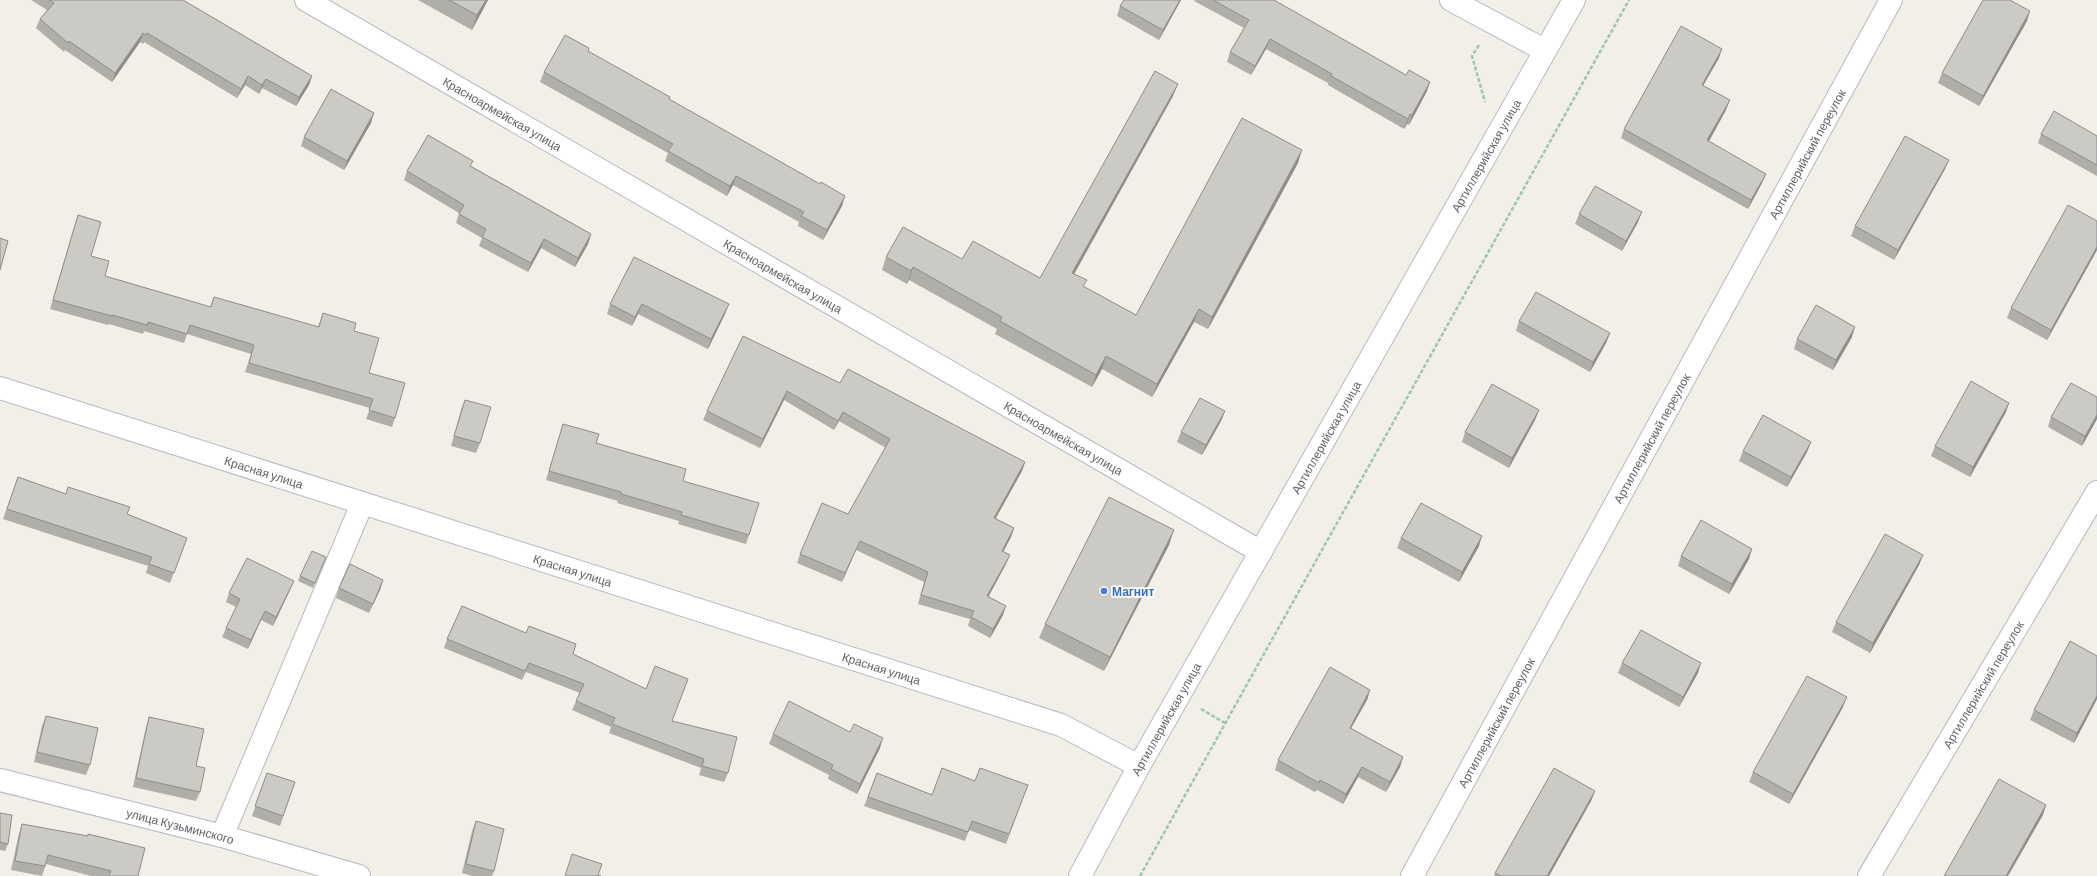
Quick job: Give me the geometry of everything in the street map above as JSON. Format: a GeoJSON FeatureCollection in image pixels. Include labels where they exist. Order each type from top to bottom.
{"type":"FeatureCollection","features":[{"type":"Feature","properties":{"kind":"street","name":"Красноармейская улица"},"geometry":{"type":"LineString","coordinates":[[306,0],[1261,552]]}},
{"type":"Feature","properties":{"kind":"street"},"geometry":{"type":"LineString","coordinates":[[1451,0],[1544,50]]}},
{"type":"Feature","properties":{"kind":"street","name":"Артиллерийская улица"},"geometry":{"type":"LineString","coordinates":[[1080,876],[1138,766],[1261,552],[1544,50],[1574,0]]}},
{"type":"Feature","properties":{"kind":"street","name":"Артиллерийский переулок"},"geometry":{"type":"LineString","coordinates":[[1412,876],[1891,0]]}},
{"type":"Feature","properties":{"kind":"street","name":"Красная улица"},"geometry":{"type":"LineString","coordinates":[[0,388],[1061,725],[1138,766]]}},
{"type":"Feature","properties":{"kind":"street","name":"Артиллерийский переулок"},"geometry":{"type":"LineString","coordinates":[[1869,876],[2097,492]]}},
{"type":"Feature","properties":{"kind":"street"},"geometry":{"type":"LineString","coordinates":[[222,836],[362,504]]}},
{"type":"Feature","properties":{"kind":"street","name":"улица Кузьминского"},"geometry":{"type":"LineString","coordinates":[[0,780],[222,836],[359,876]]}},
{"type":"Feature","properties":{"kind":"path"},"geometry":{"type":"LineString","coordinates":[[1140,876],[1629,0]]}},
{"type":"Feature","properties":{"kind":"building"},"geometry":{"type":"Polygon","coordinates":[[[49,0],[183,0],[312,76],[299,97],[266,79],[262,85],[248,76],[241,89],[147,33],[146,35],[143,33],[115,73],[69,41],[68,43],[40,19],[54,3],[49,0]]]}},
{"type":"Feature","properties":{"kind":"building"},"geometry":{"type":"Polygon","coordinates":[[[449,0],[486,0],[477,15],[449,0]]]}},
{"type":"Feature","properties":{"kind":"building"},"geometry":{"type":"Polygon","coordinates":[[[1124,0],[1180,0],[1163,30],[1120,6],[1124,0]]]}},
{"type":"Feature","properties":{"kind":"building"},"geometry":{"type":"Polygon","coordinates":[[[1213,0],[1274,0],[1406,75],[1409,70],[1430,82],[1412,115],[1410,114],[1408,119],[1331,76],[1332,74],[1270,39],[1255,66],[1230,52],[1249,20],[1213,0]]]}},
{"type":"Feature","properties":{"kind":"building"},"geometry":{"type":"Polygon","coordinates":[[[1983,0],[2010,0],[2030,11],[1983,96],[1942,73],[1983,0]]]}},
{"type":"Feature","properties":{"kind":"building"},"geometry":{"type":"Polygon","coordinates":[[[1681,26],[1722,49],[1702,85],[1730,100],[1707,140],[1766,174],[1751,200],[1624,129],[1681,26]]]}},
{"type":"Feature","properties":{"kind":"building"},"geometry":{"type":"Polygon","coordinates":[[[565,35],[589,48],[588,51],[670,97],[669,99],[820,184],[821,182],[845,196],[827,230],[801,216],[804,212],[736,176],[730,186],[668,151],[673,144],[544,72],[565,35]]]}},
{"type":"Feature","properties":{"kind":"building"},"geometry":{"type":"Polygon","coordinates":[[[1155,71],[1178,84],[1072,273],[1087,280],[1083,286],[1136,315],[1242,118],[1302,150],[1212,317],[1199,309],[1157,384],[1106,356],[1096,375],[1000,321],[1002,317],[913,267],[911,271],[886,257],[903,227],[962,259],[973,241],[1040,278],[1155,71]]]}},
{"type":"Feature","properties":{"kind":"building"},"geometry":{"type":"Polygon","coordinates":[[[331,89],[374,113],[347,161],[304,137],[331,89]]]}},
{"type":"Feature","properties":{"kind":"building"},"geometry":{"type":"Polygon","coordinates":[[[2054,111],[2097,136],[2097,165],[2041,134],[2054,111]]]}},
{"type":"Feature","properties":{"kind":"building"},"geometry":{"type":"Polygon","coordinates":[[[428,135],[473,161],[470,166],[591,234],[578,258],[544,239],[531,263],[482,237],[486,229],[459,214],[464,205],[407,171],[428,135]]]}},
{"type":"Feature","properties":{"kind":"building"},"geometry":{"type":"Polygon","coordinates":[[[1905,136],[1949,160],[1898,250],[1855,226],[1905,136]]]}},
{"type":"Feature","properties":{"kind":"building"},"geometry":{"type":"Polygon","coordinates":[[[1595,186],[1642,212],[1626,241],[1579,214],[1595,186]]]}},
{"type":"Feature","properties":{"kind":"building"},"geometry":{"type":"Polygon","coordinates":[[[2068,205],[2097,221],[2097,247],[2051,330],[2011,308],[2068,205]]]}},
{"type":"Feature","properties":{"kind":"building"},"geometry":{"type":"Polygon","coordinates":[[[78,215],[101,222],[91,256],[109,261],[105,276],[211,307],[214,297],[319,327],[323,313],[356,323],[354,331],[379,338],[369,373],[405,383],[395,418],[369,410],[373,399],[249,363],[254,345],[190,325],[187,334],[148,322],[147,325],[53,300],[78,215]]]}},
{"type":"Feature","properties":{"kind":"building"},"geometry":{"type":"Polygon","coordinates":[[[0,238],[8,241],[0,270],[0,238]]]}},
{"type":"Feature","properties":{"kind":"building"},"geometry":{"type":"Polygon","coordinates":[[[634,257],[729,304],[711,339],[642,304],[635,317],[610,304],[634,257]]]}},
{"type":"Feature","properties":{"kind":"building"},"geometry":{"type":"Polygon","coordinates":[[[1536,292],[1610,333],[1593,362],[1519,321],[1536,292]]]}},
{"type":"Feature","properties":{"kind":"building"},"geometry":{"type":"Polygon","coordinates":[[[1816,305],[1855,327],[1836,360],[1797,339],[1816,305]]]}},
{"type":"Feature","properties":{"kind":"building"},"geometry":{"type":"Polygon","coordinates":[[[743,336],[840,383],[848,369],[1025,462],[994,518],[1014,528],[1002,551],[1010,555],[987,596],[1006,606],[993,629],[971,617],[974,611],[921,595],[928,572],[860,541],[845,573],[800,554],[822,503],[848,514],[890,439],[843,412],[838,421],[787,391],[763,439],[707,411],[743,336]]]}},
{"type":"Feature","properties":{"kind":"building"},"geometry":{"type":"Polygon","coordinates":[[[1971,381],[2009,403],[1973,467],[1935,446],[1971,381]]]}},
{"type":"Feature","properties":{"kind":"building"},"geometry":{"type":"Polygon","coordinates":[[[2071,383],[2097,397],[2097,415],[2085,436],[2051,417],[2071,383]]]}},
{"type":"Feature","properties":{"kind":"building"},"geometry":{"type":"Polygon","coordinates":[[[1492,384],[1539,410],[1512,458],[1465,432],[1492,384]]]}},
{"type":"Feature","properties":{"kind":"building"},"geometry":{"type":"Polygon","coordinates":[[[1200,398],[1225,411],[1206,445],[1181,432],[1200,398]]]}},
{"type":"Feature","properties":{"kind":"building"},"geometry":{"type":"Polygon","coordinates":[[[465,400],[491,407],[480,443],[454,436],[465,400]]]}},
{"type":"Feature","properties":{"kind":"building"},"geometry":{"type":"Polygon","coordinates":[[[1763,415],[1811,442],[1791,477],[1743,451],[1763,415]]]}},
{"type":"Feature","properties":{"kind":"building"},"geometry":{"type":"Polygon","coordinates":[[[563,424],[599,434],[596,443],[686,469],[683,481],[759,503],[749,535],[681,515],[682,512],[621,494],[621,492],[549,471],[563,424]]]}},
{"type":"Feature","properties":{"kind":"building"},"geometry":{"type":"Polygon","coordinates":[[[18,477],[66,494],[68,487],[130,507],[127,514],[187,538],[174,573],[149,564],[152,557],[7,509],[18,477]]]}},
{"type":"Feature","properties":{"kind":"building","name":"Магнит"},"geometry":{"type":"Polygon","coordinates":[[[1109,497],[1174,530],[1110,657],[1045,624],[1109,497]]]}},
{"type":"Feature","properties":{"kind":"building"},"geometry":{"type":"Polygon","coordinates":[[[1421,503],[1482,536],[1462,572],[1401,538],[1421,503]]]}},
{"type":"Feature","properties":{"kind":"building"},"geometry":{"type":"Polygon","coordinates":[[[1701,520],[1752,549],[1732,584],[1681,556],[1701,520]]]}},
{"type":"Feature","properties":{"kind":"building"},"geometry":{"type":"Polygon","coordinates":[[[1885,534],[1923,555],[1873,643],[1836,622],[1885,534]]]}},
{"type":"Feature","properties":{"kind":"building"},"geometry":{"type":"Polygon","coordinates":[[[312,551],[326,557],[315,583],[300,576],[312,551]]]}},
{"type":"Feature","properties":{"kind":"building"},"geometry":{"type":"Polygon","coordinates":[[[247,558],[294,581],[276,617],[265,611],[251,640],[226,628],[240,599],[229,593],[247,558]]]}},
{"type":"Feature","properties":{"kind":"building"},"geometry":{"type":"Polygon","coordinates":[[[350,564],[383,580],[373,604],[339,588],[350,564]]]}},
{"type":"Feature","properties":{"kind":"building"},"geometry":{"type":"Polygon","coordinates":[[[462,606],[526,633],[529,626],[576,644],[573,654],[646,689],[655,666],[688,679],[672,721],[737,737],[728,773],[702,766],[704,759],[612,724],[615,718],[576,701],[584,684],[529,663],[525,671],[447,639],[462,606]]]}},
{"type":"Feature","properties":{"kind":"building"},"geometry":{"type":"Polygon","coordinates":[[[1641,630],[1701,663],[1683,697],[1622,663],[1641,630]]]}},
{"type":"Feature","properties":{"kind":"building"},"geometry":{"type":"Polygon","coordinates":[[[2070,641],[2097,656],[2097,696],[2077,733],[2034,710],[2070,641]]]}},
{"type":"Feature","properties":{"kind":"building"},"geometry":{"type":"Polygon","coordinates":[[[1330,667],[1370,690],[1350,728],[1403,757],[1390,782],[1362,767],[1346,794],[1320,780],[1319,783],[1278,760],[1330,667]]]}},
{"type":"Feature","properties":{"kind":"building"},"geometry":{"type":"Polygon","coordinates":[[[1807,676],[1847,697],[1793,794],[1753,772],[1807,676]]]}},
{"type":"Feature","properties":{"kind":"building"},"geometry":{"type":"Polygon","coordinates":[[[789,701],[850,732],[854,724],[883,738],[860,784],[831,769],[833,765],[773,734],[789,701]]]}},
{"type":"Feature","properties":{"kind":"building"},"geometry":{"type":"Polygon","coordinates":[[[46,716],[98,728],[90,765],[37,752],[46,716]]]}},
{"type":"Feature","properties":{"kind":"building"},"geometry":{"type":"Polygon","coordinates":[[[149,717],[204,729],[196,766],[205,768],[200,792],[136,778],[149,717]]]}},
{"type":"Feature","properties":{"kind":"building"},"geometry":{"type":"Polygon","coordinates":[[[942,768],[975,781],[980,768],[1028,785],[1009,834],[972,821],[968,832],[868,797],[877,773],[932,795],[942,768]]]}},
{"type":"Feature","properties":{"kind":"building"},"geometry":{"type":"Polygon","coordinates":[[[1554,768],[1595,791],[1547,876],[1501,876],[1495,873],[1554,768]]]}},
{"type":"Feature","properties":{"kind":"building"},"geometry":{"type":"Polygon","coordinates":[[[267,773],[295,782],[283,816],[255,806],[267,773]]]}},
{"type":"Feature","properties":{"kind":"building"},"geometry":{"type":"Polygon","coordinates":[[[1999,779],[2046,805],[2006,876],[1944,876],[1999,779]]]}},
{"type":"Feature","properties":{"kind":"building"},"geometry":{"type":"Polygon","coordinates":[[[0,813],[12,815],[8,844],[0,842],[0,813]]]}},
{"type":"Feature","properties":{"kind":"building"},"geometry":{"type":"Polygon","coordinates":[[[476,821],[504,829],[494,871],[466,864],[476,821]]]}},
{"type":"Feature","properties":{"kind":"building"},"geometry":{"type":"Polygon","coordinates":[[[22,824],[88,836],[88,834],[145,848],[138,876],[109,876],[111,871],[48,855],[45,866],[15,861],[22,824]]]}},
{"type":"Feature","properties":{"kind":"building"},"geometry":{"type":"Polygon","coordinates":[[[572,854],[602,864],[598,875],[601,876],[565,876],[572,854]]]}},
{"type":"Feature","properties":{"kind":"place","name":"Магнит"},"geometry":{"type":"Point","coordinates":[1104,591]}}]}
